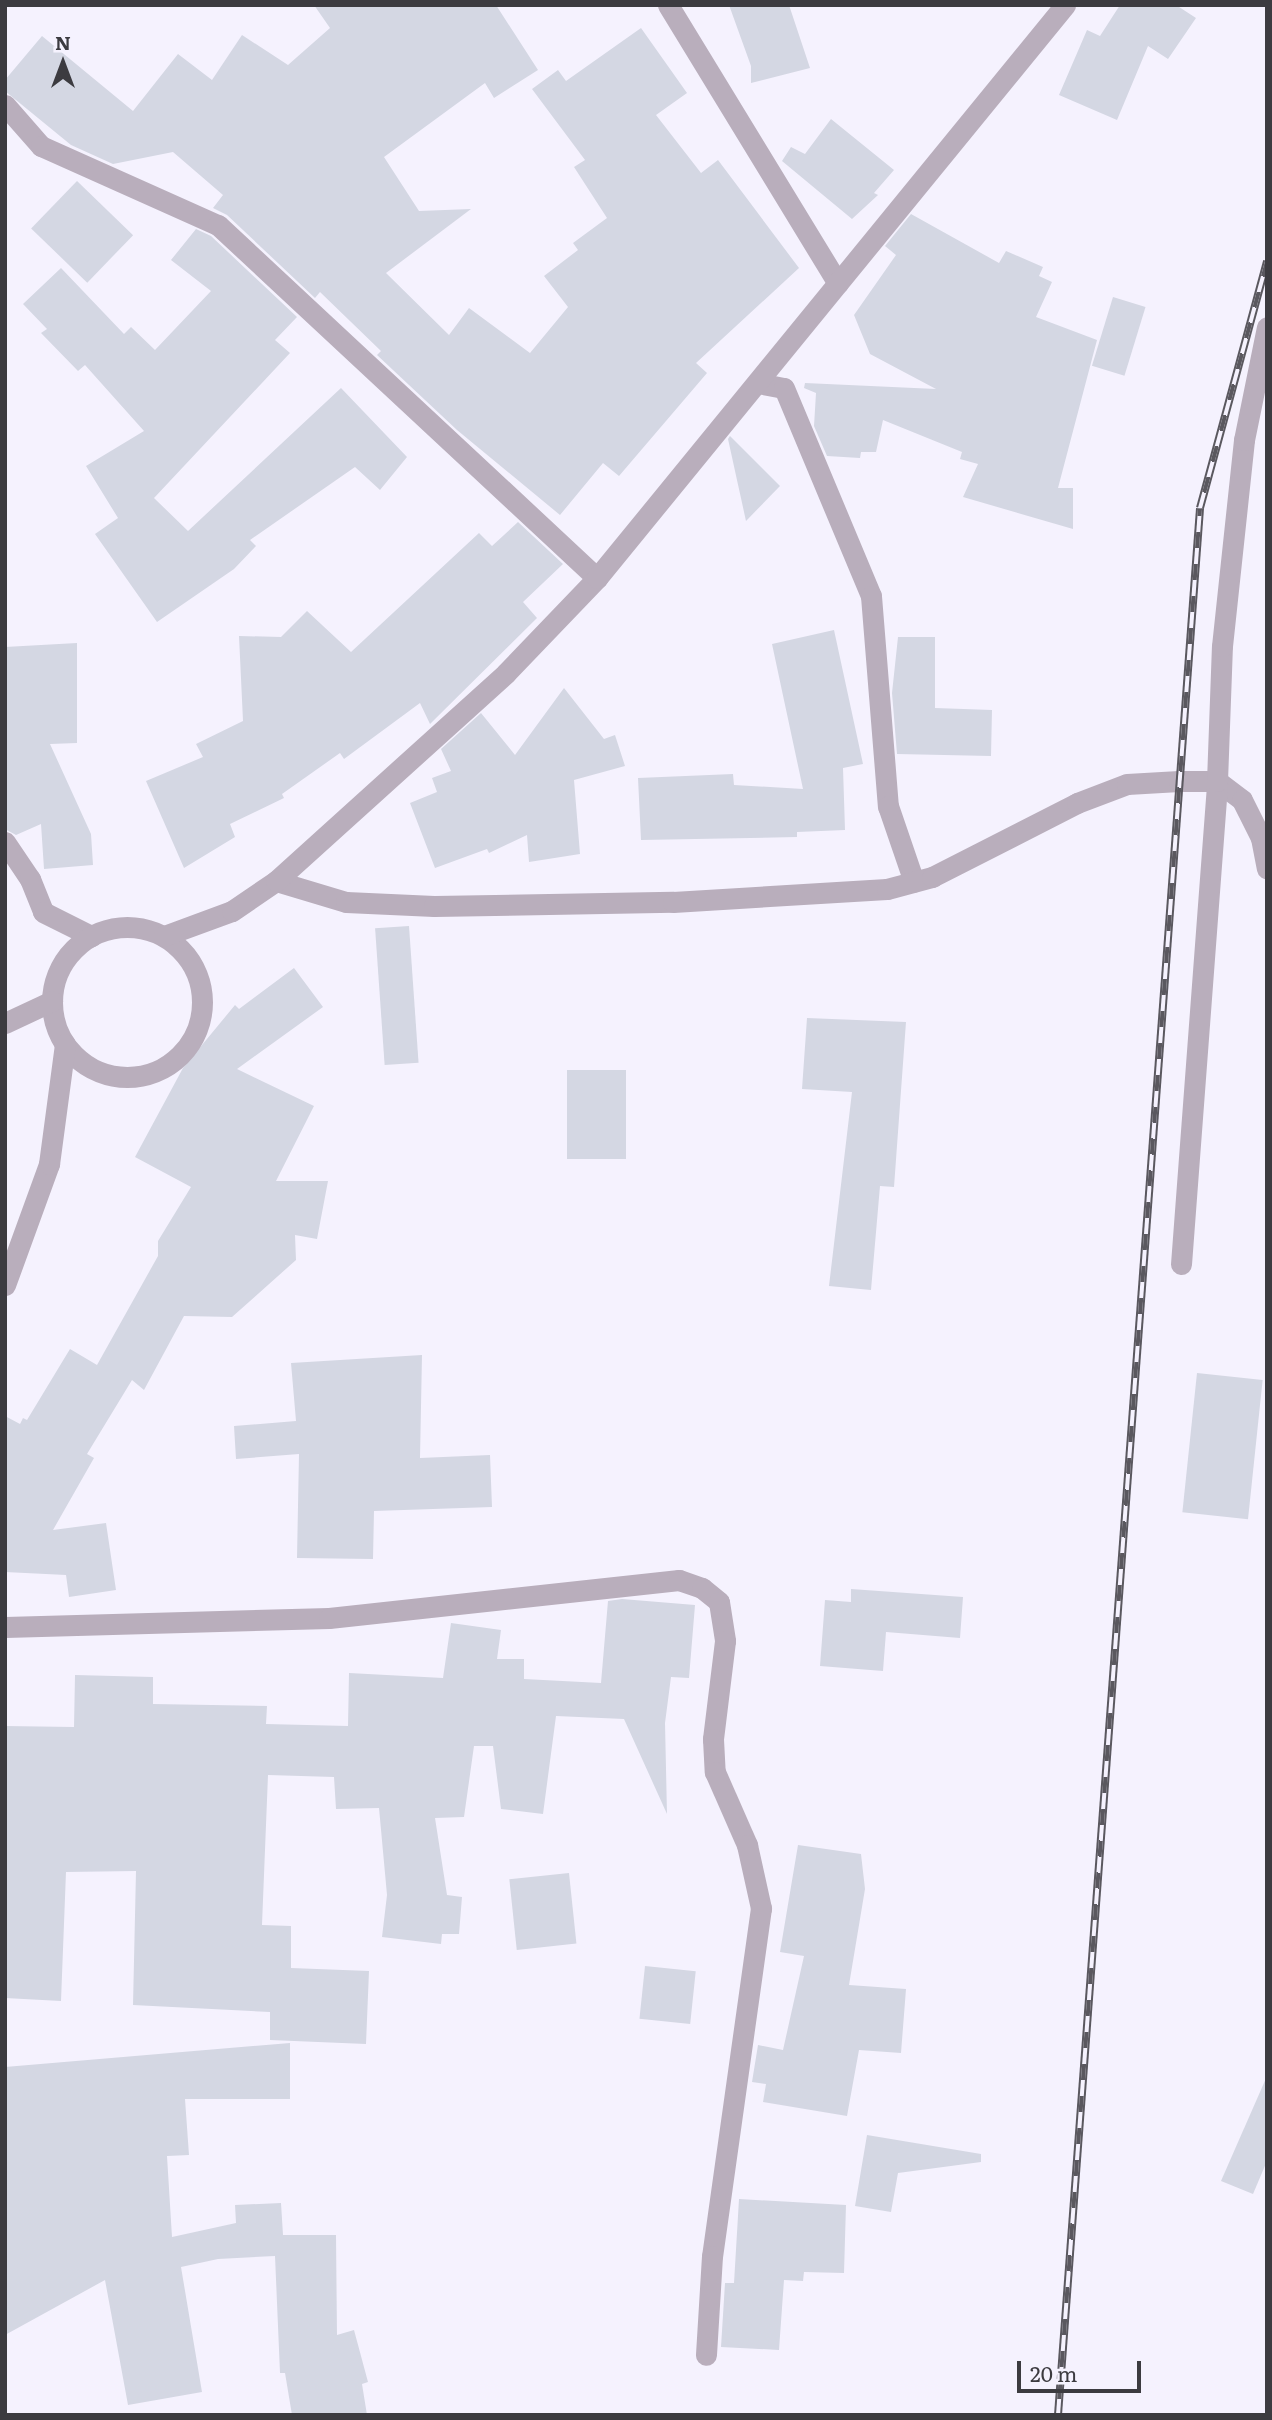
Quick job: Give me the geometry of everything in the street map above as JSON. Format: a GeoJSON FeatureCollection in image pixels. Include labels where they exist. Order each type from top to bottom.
{"type":"FeatureCollection","features":[{"type":"Feature","properties":{"kind":"street"},"geometry":{"type":"LineString","coordinates":[[668,5],[838,283]]}},
{"type":"Feature","properties":{"kind":"street"},"geometry":{"type":"LineString","coordinates":[[164,936],[232,911],[276,881],[506,673],[597,578],[1065,5]]}},
{"type":"Feature","properties":{"kind":"street"},"geometry":{"type":"LineString","coordinates":[[5,105],[41,146],[218,225],[597,578]]}},
{"type":"Feature","properties":{"kind":"street"},"geometry":{"type":"LineString","coordinates":[[1181,1264],[1217,780],[1222,646],[1244,440],[1267,327]]}},
{"type":"Feature","properties":{"kind":"street"},"geometry":{"type":"LineString","coordinates":[[758,383],[785,388],[872,596],[888,806],[914,882]]}},
{"type":"Feature","properties":{"kind":"street"},"geometry":{"type":"LineString","coordinates":[[276,881],[346,902],[434,906],[799,897],[887,889],[914,882],[979,855],[1077,803],[1127,784],[1217,780],[1242,800],[1261,838],[1267,868]]}},
{"type":"Feature","properties":{"kind":"street"},"geometry":{"type":"LineString","coordinates":[[5,842],[30,879],[43,912],[90,936]]}},
{"type":"Feature","properties":{"kind":"street"},"geometry":{"type":"LineString","coordinates":[[5,1284],[49,1164],[65,1044],[52,1001],[54,981],[71,952],[90,936],[140,928],[164,936],[187,955],[200,981],[200,1021],[181,1055],[159,1070],[133,1077],[106,1074],[82,1062],[65,1044]]}},
{"type":"Feature","properties":{"kind":"street"},"geometry":{"type":"LineString","coordinates":[[5,1023],[52,1001]]}},
{"type":"Feature","properties":{"kind":"street"},"geometry":{"type":"LineString","coordinates":[[5,1627],[329,1618],[679,1580],[702,1588],[719,1602],[725,1641],[713,1739],[715,1772],[747,1845],[761,1908],[712,2256],[706,2355]]}},
{"type":"Feature","properties":{"kind":"building"},"geometry":{"type":"Polygon","coordinates":[[[314,5],[496,5],[538,70],[494,98],[485,83],[384,157],[419,211],[471,209],[386,273],[449,335],[469,308],[530,353],[568,307],[544,276],[578,250],[573,243],[607,218],[574,167],[585,160],[532,89],[558,70],[566,81],[641,28],[687,93],[656,115],[701,173],[718,160],[799,268],[696,363],[707,373],[619,476],[603,463],[560,515],[457,430],[377,355],[381,351],[320,292],[315,298],[227,215],[213,208],[223,195],[173,152],[113,164],[71,145],[5,91],[5,80],[42,36],[133,111],[178,54],[212,80],[242,35],[288,65],[330,28],[314,5]]]}},
{"type":"Feature","properties":{"kind":"building"},"geometry":{"type":"Polygon","coordinates":[[[729,5],[789,5],[810,68],[751,83],[751,66],[729,5]]]}},
{"type":"Feature","properties":{"kind":"building"},"geometry":{"type":"Polygon","coordinates":[[[1120,5],[1176,5],[1196,18],[1168,59],[1148,46],[1117,120],[1059,95],[1087,30],[1100,36],[1120,5]]]}},
{"type":"Feature","properties":{"kind":"building"},"geometry":{"type":"Polygon","coordinates":[[[831,119],[894,170],[874,193],[878,195],[852,219],[782,161],[791,147],[805,154],[831,119]]]}},
{"type":"Feature","properties":{"kind":"building"},"geometry":{"type":"Polygon","coordinates":[[[77,181],[133,235],[87,283],[31,228],[77,181]]]}},
{"type":"Feature","properties":{"kind":"building"},"geometry":{"type":"Polygon","coordinates":[[[911,214],[999,263],[1006,251],[1043,267],[1039,276],[1052,282],[1036,317],[1097,340],[1058,488],[1073,488],[1073,529],[963,497],[978,464],[960,459],[962,452],[883,420],[876,452],[861,452],[860,458],[827,456],[814,426],[816,393],[804,388],[805,383],[936,389],[870,354],[854,315],[896,255],[885,246],[911,214]]]}},
{"type":"Feature","properties":{"kind":"building"},"geometry":{"type":"Polygon","coordinates":[[[196,229],[211,236],[297,317],[275,340],[290,353],[154,498],[188,531],[341,388],[407,457],[380,490],[355,467],[250,540],[256,546],[234,569],[157,622],[95,534],[118,518],[86,466],[144,431],[85,365],[78,371],[41,333],[47,329],[23,304],[61,268],[124,334],[131,327],[155,350],[211,291],[171,260],[196,229]]]}},
{"type":"Feature","properties":{"kind":"building"},"geometry":{"type":"Polygon","coordinates":[[[1113,297],[1146,307],[1124,376],[1092,366],[1113,297]]]}},
{"type":"Feature","properties":{"kind":"building"},"geometry":{"type":"Polygon","coordinates":[[[730,436],[780,486],[746,521],[728,439],[730,436]]]}},
{"type":"Feature","properties":{"kind":"building"},"geometry":{"type":"Polygon","coordinates":[[[518,522],[563,564],[523,602],[537,618],[430,724],[420,703],[344,759],[340,753],[282,794],[284,798],[230,824],[235,837],[184,868],[146,781],[203,757],[196,744],[243,721],[239,636],[281,637],[307,611],[351,652],[479,533],[492,546],[518,522]]]}},
{"type":"Feature","properties":{"kind":"building"},"geometry":{"type":"Polygon","coordinates":[[[834,630],[863,764],[843,768],[845,830],[797,832],[797,837],[641,840],[638,778],[733,774],[734,785],[803,789],[772,644],[834,630]]]}},
{"type":"Feature","properties":{"kind":"building"},"geometry":{"type":"Polygon","coordinates":[[[898,637],[935,637],[935,708],[992,710],[991,756],[897,754],[892,693],[898,637]]]}},
{"type":"Feature","properties":{"kind":"building"},"geometry":{"type":"Polygon","coordinates":[[[77,643],[77,743],[50,744],[91,834],[93,865],[44,869],[41,824],[16,835],[5,829],[5,647],[77,643]]]}},
{"type":"Feature","properties":{"kind":"building"},"geometry":{"type":"Polygon","coordinates":[[[564,688],[604,739],[615,735],[625,766],[574,780],[580,854],[529,862],[527,835],[489,853],[487,849],[435,868],[410,803],[437,792],[432,778],[451,771],[441,749],[481,713],[515,755],[564,688]]]}},
{"type":"Feature","properties":{"kind":"building"},"geometry":{"type":"Polygon","coordinates":[[[409,926],[419,1063],[385,1065],[375,928],[409,926]]]}},
{"type":"Feature","properties":{"kind":"building"},"geometry":{"type":"Polygon","coordinates":[[[294,968],[323,1007],[237,1069],[314,1106],[276,1181],[328,1181],[317,1239],[295,1235],[296,1260],[232,1317],[184,1316],[144,1390],[132,1380],[87,1454],[94,1458],[53,1530],[106,1523],[116,1590],[69,1597],[66,1575],[5,1572],[5,1416],[20,1424],[23,1418],[27,1420],[70,1349],[97,1365],[158,1256],[158,1241],[191,1187],[135,1157],[183,1068],[235,1005],[239,1009],[294,968]]]}},
{"type":"Feature","properties":{"kind":"building"},"geometry":{"type":"Polygon","coordinates":[[[807,1018],[906,1022],[894,1187],[880,1186],[871,1290],[829,1286],[852,1092],[802,1089],[807,1018]]]}},
{"type":"Feature","properties":{"kind":"building"},"geometry":{"type":"Polygon","coordinates":[[[567,1070],[626,1070],[626,1159],[567,1159],[567,1070]]]}},
{"type":"Feature","properties":{"kind":"building"},"geometry":{"type":"Polygon","coordinates":[[[422,1355],[420,1458],[490,1455],[492,1507],[374,1511],[373,1559],[297,1558],[299,1454],[236,1459],[234,1426],[296,1421],[291,1363],[422,1355]]]}},
{"type":"Feature","properties":{"kind":"building"},"geometry":{"type":"Polygon","coordinates":[[[1197,1373],[1263,1380],[1248,1519],[1182,1512],[1197,1373]]]}},
{"type":"Feature","properties":{"kind":"building"},"geometry":{"type":"Polygon","coordinates":[[[851,1589],[963,1597],[960,1638],[886,1632],[883,1671],[820,1666],[825,1600],[851,1602],[851,1589]]]}},
{"type":"Feature","properties":{"kind":"building"},"geometry":{"type":"Polygon","coordinates":[[[622,1599],[695,1605],[689,1678],[671,1677],[665,1723],[667,1814],[624,1719],[556,1716],[543,1814],[501,1809],[493,1746],[474,1746],[464,1817],[435,1818],[447,1895],[462,1897],[459,1934],[442,1934],[441,1944],[382,1937],[387,1895],[379,1808],[336,1809],[334,1777],[268,1775],[262,1925],[291,1926],[291,1968],[369,1971],[366,2044],[270,2040],[270,2012],[133,2005],[136,1871],[66,1872],[61,2001],[5,1998],[5,1726],[74,1727],[75,1675],[153,1677],[153,1704],[267,1706],[266,1724],[348,1726],[349,1673],[443,1678],[451,1623],[501,1630],[497,1659],[524,1659],[524,1679],[601,1683],[608,1601],[622,1599]]]}},
{"type":"Feature","properties":{"kind":"building"},"geometry":{"type":"Polygon","coordinates":[[[798,1845],[861,1854],[865,1889],[849,1985],[906,1989],[901,2053],[859,2050],[847,2116],[763,2102],[766,2084],[752,2082],[758,2045],[783,2050],[804,1956],[780,1952],[798,1845]]]}},
{"type":"Feature","properties":{"kind":"building"},"geometry":{"type":"Polygon","coordinates":[[[569,1873],[576,1944],[517,1950],[509,1879],[569,1873]]]}},
{"type":"Feature","properties":{"kind":"building"},"geometry":{"type":"Polygon","coordinates":[[[645,1966],[696,1971],[690,2024],[639,2019],[645,1966]]]}},
{"type":"Feature","properties":{"kind":"building"},"geometry":{"type":"Polygon","coordinates":[[[290,2043],[290,2099],[185,2099],[189,2155],[167,2156],[172,2237],[236,2223],[235,2205],[281,2203],[283,2235],[336,2235],[337,2335],[354,2330],[368,2382],[362,2384],[367,2415],[292,2415],[285,2373],[280,2373],[275,2256],[218,2259],[181,2267],[202,2392],[128,2405],[105,2280],[5,2335],[5,2067],[290,2043]]]}},
{"type":"Feature","properties":{"kind":"building"},"geometry":{"type":"Polygon","coordinates":[[[1267,2076],[1267,2161],[1253,2194],[1221,2181],[1267,2076]]]}},
{"type":"Feature","properties":{"kind":"building"},"geometry":{"type":"Polygon","coordinates":[[[867,2135],[981,2154],[981,2162],[898,2173],[891,2212],[855,2206],[867,2135]]]}},
{"type":"Feature","properties":{"kind":"building"},"geometry":{"type":"Polygon","coordinates":[[[739,2199],[846,2205],[844,2273],[804,2272],[803,2281],[784,2280],[779,2350],[721,2347],[725,2283],[734,2283],[739,2199]]]}},
{"type":"Feature","properties":{"kind":"railway"},"geometry":{"type":"LineString","coordinates":[[1058,2415],[1200,508],[1267,261]]}}]}
